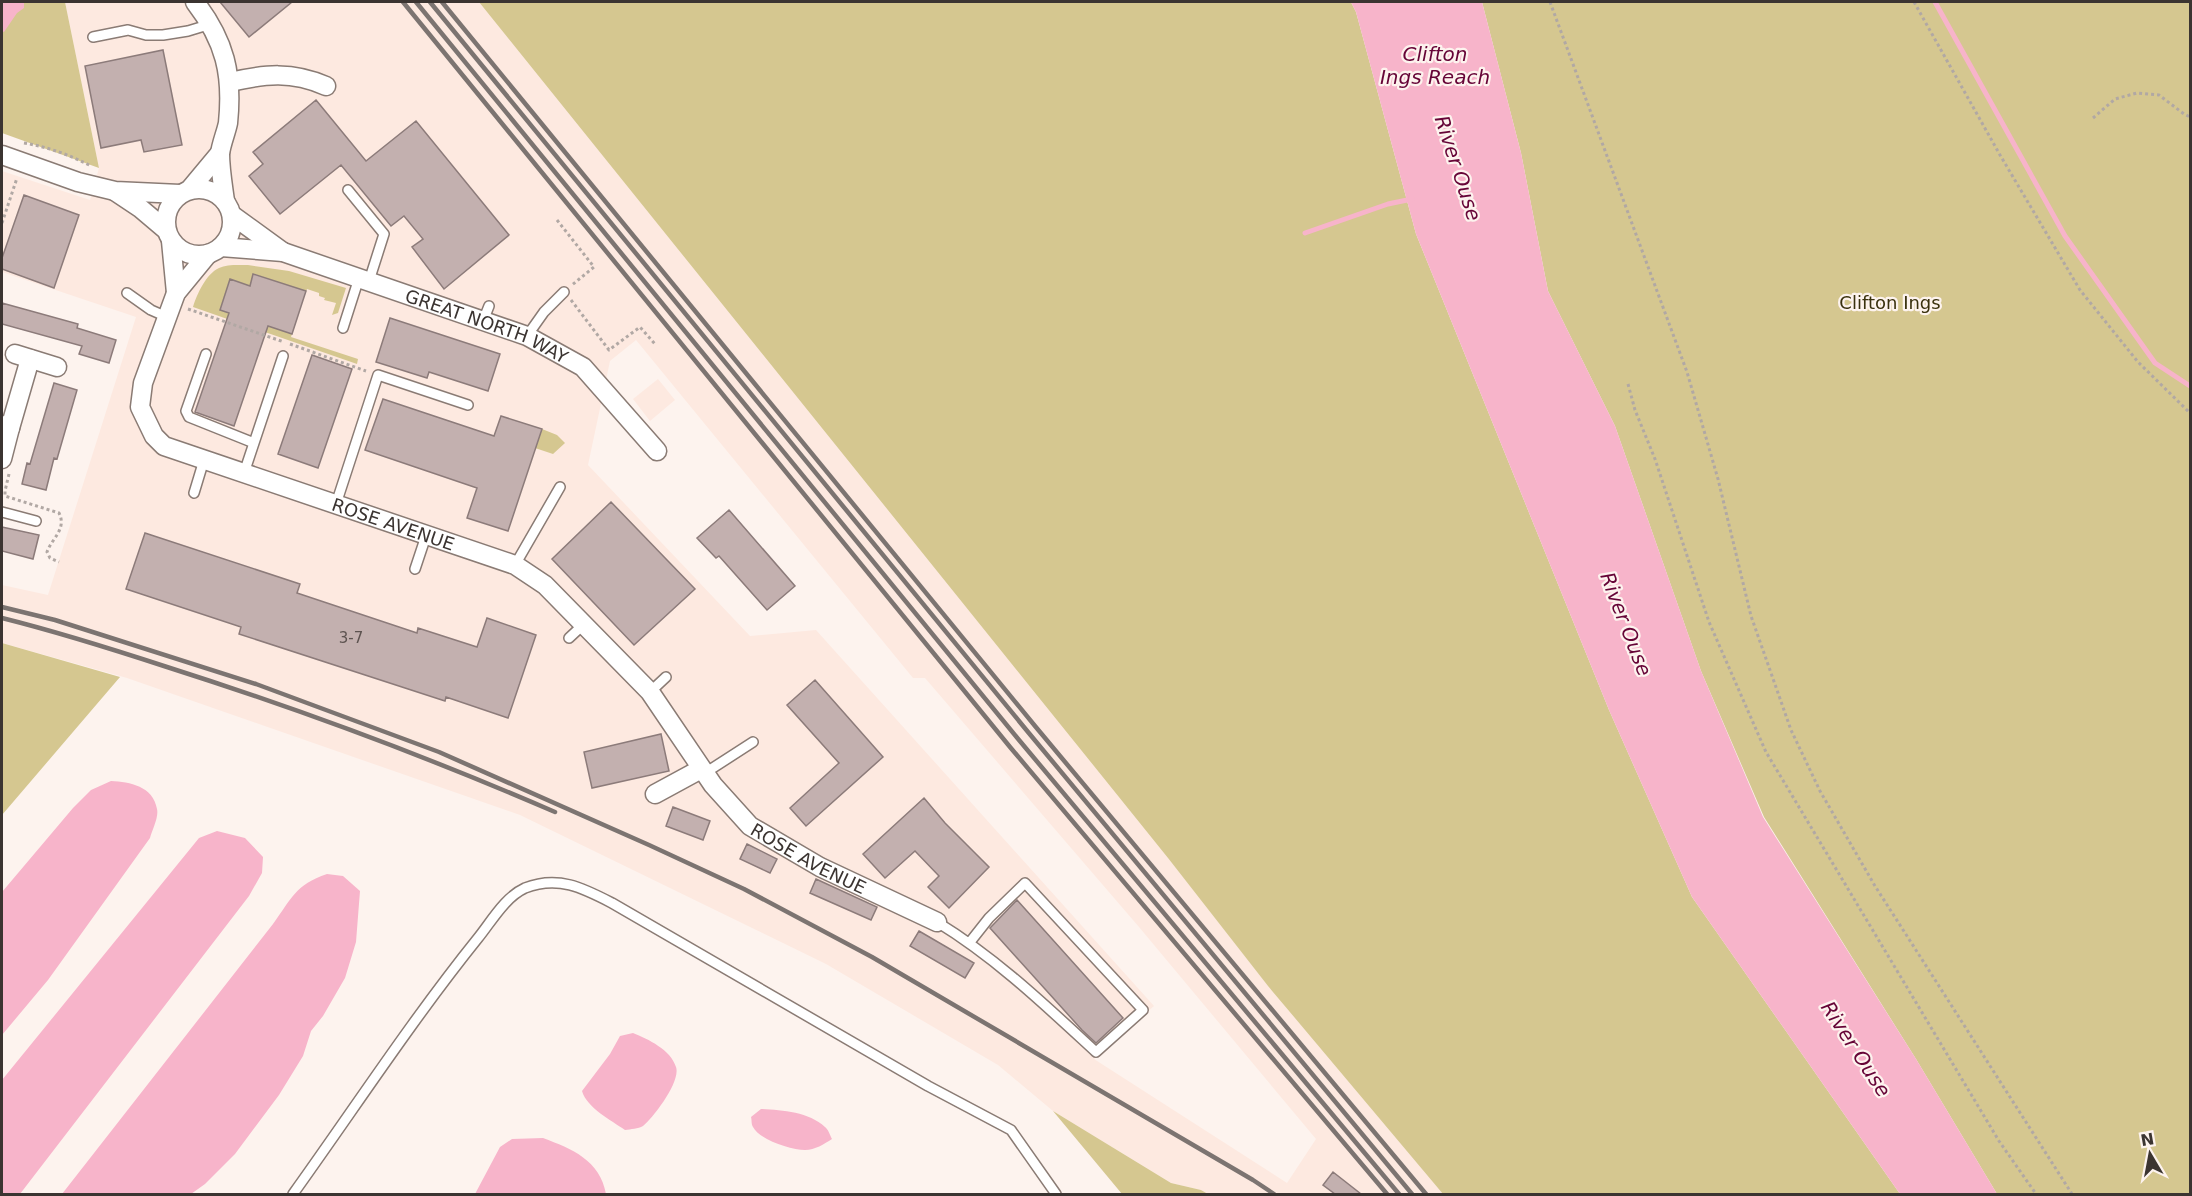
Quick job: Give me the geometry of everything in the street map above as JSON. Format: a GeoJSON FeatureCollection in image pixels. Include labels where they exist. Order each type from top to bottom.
{"type":"FeatureCollection","features":[{"type":"Feature","properties":{"kind":"street"},"geometry":{"type":"LineString","coordinates":[[115,191],[140,208],[188,253],[214,250],[231,232],[220,153],[227,128],[230,82],[225,56],[211,23],[195,2]]}},
{"type":"Feature","properties":{"kind":"street"},"geometry":{"type":"LineString","coordinates":[[230,82],[252,77],[289,75],[326,86]]}},
{"type":"Feature","properties":{"kind":"street"},"geometry":{"type":"LineString","coordinates":[[169,236],[166,216],[171,203],[220,153]]}},
{"type":"Feature","properties":{"kind":"street"},"geometry":{"type":"LineString","coordinates":[[2,155],[78,182],[115,191],[185,191],[203,188],[215,192],[228,208]]}},
{"type":"Feature","properties":{"kind":"street","name":"GREAT NORTH WAY"},"geometry":{"type":"LineString","coordinates":[[228,208],[283,252]]}},
{"type":"Feature","properties":{"kind":"street","name":"ROSE AVENUE"},"geometry":{"type":"LineString","coordinates":[[169,236],[172,304]]}},
{"type":"Feature","properties":{"kind":"street","name":"GREAT NORTH WAY"},"geometry":{"type":"LineString","coordinates":[[214,250],[283,252],[364,280],[486,313],[583,367],[657,451]]}},
{"type":"Feature","properties":{"kind":"street","name":"ROSE AVENUE"},"geometry":{"type":"LineString","coordinates":[[214,250],[172,304],[143,383],[140,407],[154,436],[164,446],[514,566],[545,585],[650,692],[713,785],[755,830],[820,867],[937,922]]}},
{"type":"Feature","properties":{"kind":"street"},"geometry":{"type":"LineString","coordinates":[[2,459],[6,426],[22,357],[57,367]]}},
{"type":"Feature","properties":{"kind":"street"},"geometry":{"type":"LineString","coordinates":[[655,794],[703,771]]}},
{"type":"Feature","properties":{"kind":"lane"},"geometry":{"type":"LineString","coordinates":[[93,37],[128,30],[146,35],[163,35],[188,31],[211,23]]}},
{"type":"Feature","properties":{"kind":"lane"},"geometry":{"type":"LineString","coordinates":[[343,328],[384,234],[348,190]]}},
{"type":"Feature","properties":{"kind":"lane"},"geometry":{"type":"LineString","coordinates":[[527,336],[544,312],[564,292]]}},
{"type":"Feature","properties":{"kind":"lane"},"geometry":{"type":"LineString","coordinates":[[128,293],[151,310],[172,304]]}},
{"type":"Feature","properties":{"kind":"lane"},"geometry":{"type":"LineString","coordinates":[[206,354],[186,411],[189,417],[254,442]]}},
{"type":"Feature","properties":{"kind":"lane"},"geometry":{"type":"LineString","coordinates":[[244,473],[283,356]]}},
{"type":"Feature","properties":{"kind":"lane"},"geometry":{"type":"LineString","coordinates":[[336,504],[378,375],[468,405]]}},
{"type":"Feature","properties":{"kind":"lane"},"geometry":{"type":"LineString","coordinates":[[194,493],[204,460]]}},
{"type":"Feature","properties":{"kind":"lane"},"geometry":{"type":"LineString","coordinates":[[514,566],[560,487]]}},
{"type":"Feature","properties":{"kind":"lane"},"geometry":{"type":"LineString","coordinates":[[2,512],[36,521]]}},
{"type":"Feature","properties":{"kind":"lane"},"geometry":{"type":"LineString","coordinates":[[415,569],[426,536]]}},
{"type":"Feature","properties":{"kind":"lane"},"geometry":{"type":"LineString","coordinates":[[569,638],[584,624]]}},
{"type":"Feature","properties":{"kind":"lane"},"geometry":{"type":"LineString","coordinates":[[650,692],[666,677]]}},
{"type":"Feature","properties":{"kind":"lane"},"geometry":{"type":"LineString","coordinates":[[703,771],[753,742]]}},
{"type":"Feature","properties":{"kind":"lane"},"geometry":{"type":"LineString","coordinates":[[293,1194],[451,972],[511,898],[525,888],[550,883],[578,886],[612,903],[928,1086],[1011,1130],[1056,1194]]}},
{"type":"Feature","properties":{"kind":"lane"},"geometry":{"type":"LineString","coordinates":[[937,922],[970,942],[1009,972],[1096,1052],[1143,1010],[1025,883],[989,918],[970,942]]}},
{"type":"Feature","properties":{"kind":"path"},"geometry":{"type":"LineString","coordinates":[[1550,2],[1687,372],[1718,478],[1751,616],[1791,730],[1820,790],[1875,886],[2072,1194]]}},
{"type":"Feature","properties":{"kind":"path"},"geometry":{"type":"LineString","coordinates":[[1914,2],[2000,155],[2080,290],[2138,362],[2190,413]]}},
{"type":"Feature","properties":{"kind":"path"},"geometry":{"type":"LineString","coordinates":[[2093,118],[2115,99],[2138,93],[2159,95],[2190,117]]}},
{"type":"Feature","properties":{"kind":"path"},"geometry":{"type":"LineString","coordinates":[[21,142],[73,157],[93,167]]}},
{"type":"Feature","properties":{"kind":"path"},"geometry":{"type":"LineString","coordinates":[[2,223],[22,162]]}},
{"type":"Feature","properties":{"kind":"path"},"geometry":{"type":"LineString","coordinates":[[557,220],[594,267],[564,292],[609,350],[640,327],[656,344]]}},
{"type":"Feature","properties":{"kind":"path"},"geometry":{"type":"LineString","coordinates":[[172,304],[378,375]]}},
{"type":"Feature","properties":{"kind":"path"},"geometry":{"type":"LineString","coordinates":[[1628,384],[1709,622],[1766,752],[1993,1131],[2036,1194]]}},
{"type":"Feature","properties":{"kind":"shaded area"},"geometry":{"type":"Polygon","coordinates":[[[65,2],[479,2],[1168,858],[1268,986],[1443,1194],[1208,1194],[1201,1190],[1171,1183],[1053,1111],[998,1065],[826,964],[520,815],[127,678],[2,643],[2,585],[48,595],[136,317],[2,272],[2,171],[90,200],[99,168],[65,2]],[[636,340],[610,361],[588,465],[750,636],[816,630],[1154,1006],[1094,1059],[1287,1183],[1316,1139],[1139,927],[925,678],[913,678],[636,340]]]}},
{"type":"Feature","properties":{"kind":"shaded area"},"geometry":{"type":"Polygon","coordinates":[[[658,379],[675,400],[650,421],[633,399],[658,379]]]}},
{"type":"Feature","properties":{"kind":"green space"},"geometry":{"type":"Polygon","coordinates":[[[2,2],[65,2],[99,168],[2,133],[2,2]]]}},
{"type":"Feature","properties":{"kind":"green space"},"geometry":{"type":"Polygon","coordinates":[[[479,2],[1351,2],[1356,12],[1416,234],[1609,710],[1692,897],[1900,1194],[1443,1194],[1268,986],[1168,858],[479,2]]]}},
{"type":"Feature","properties":{"kind":"green space","name":"Clifton Ings"},"geometry":{"type":"Polygon","coordinates":[[[1482,2],[2190,2],[2190,1194],[1997,1194],[1916,1059],[1764,817],[1701,671],[1615,426],[1548,291],[1521,153],[1482,2]]]}},
{"type":"Feature","properties":{"kind":"green space"},"geometry":{"type":"Polygon","coordinates":[[[248,265],[289,271],[346,288],[338,313],[332,315],[336,303],[324,300],[325,298],[319,296],[319,293],[307,289],[306,292],[254,274],[250,286],[230,279],[220,310],[358,359],[357,364],[193,307],[203,285],[214,271],[226,266],[248,265]]]}},
{"type":"Feature","properties":{"kind":"green space"},"geometry":{"type":"Polygon","coordinates":[[[542,429],[557,435],[565,443],[553,454],[535,448],[542,429]]]}},
{"type":"Feature","properties":{"kind":"green space"},"geometry":{"type":"Polygon","coordinates":[[[2,643],[120,677],[2,815],[2,643]]]}},
{"type":"Feature","properties":{"kind":"green space"},"geometry":{"type":"Polygon","coordinates":[[[1053,1111],[1171,1183],[1201,1190],[1208,1194],[1122,1194],[1053,1111]]]}},
{"type":"Feature","properties":{"kind":"water"},"geometry":{"type":"Polygon","coordinates":[[[2,2],[24,3],[24,8],[17,13],[4,32],[2,31],[2,2]]]}},
{"type":"Feature","properties":{"kind":"water","name":"Clifton Ings Reach"},"geometry":{"type":"Polygon","coordinates":[[[1351,2],[1482,2],[1521,153],[1548,291],[1615,426],[1701,671],[1763,817],[1916,1059],[1997,1194],[1900,1194],[1692,897],[1609,710],[1416,234],[1356,12],[1351,2]]]}},
{"type":"Feature","properties":{"kind":"water"},"geometry":{"type":"Polygon","coordinates":[[[111,781],[133,784],[151,795],[157,812],[150,838],[48,980],[2,1035],[2,892],[73,808],[91,790],[111,781]]]}},
{"type":"Feature","properties":{"kind":"water"},"geometry":{"type":"Polygon","coordinates":[[[217,831],[245,838],[263,857],[262,873],[249,896],[20,1194],[2,1194],[2,1080],[199,838],[217,831]]]}},
{"type":"Feature","properties":{"kind":"water"},"geometry":{"type":"Polygon","coordinates":[[[327,874],[343,876],[360,891],[356,942],[345,978],[323,1016],[311,1031],[303,1056],[279,1095],[235,1154],[205,1184],[191,1194],[62,1194],[295,893],[316,878],[327,874]]]}},
{"type":"Feature","properties":{"kind":"water"},"geometry":{"type":"Polygon","coordinates":[[[633,1033],[664,1050],[673,1061],[676,1073],[666,1098],[648,1121],[641,1127],[625,1130],[594,1108],[582,1091],[610,1054],[620,1036],[633,1033]]]}},
{"type":"Feature","properties":{"kind":"water"},"geometry":{"type":"Polygon","coordinates":[[[761,1109],[786,1111],[811,1118],[826,1128],[832,1139],[809,1150],[799,1150],[776,1143],[762,1136],[752,1126],[751,1117],[761,1109]]]}},
{"type":"Feature","properties":{"kind":"water"},"geometry":{"type":"Polygon","coordinates":[[[543,1138],[574,1152],[591,1164],[603,1182],[606,1194],[475,1194],[500,1147],[512,1139],[543,1138]]]}},
{"type":"Feature","properties":{"kind":"building"},"geometry":{"type":"Polygon","coordinates":[[[220,2],[292,2],[249,37],[220,2]]]}},
{"type":"Feature","properties":{"kind":"building"},"geometry":{"type":"Polygon","coordinates":[[[163,50],[182,145],[144,152],[141,140],[101,148],[85,66],[163,50]]]}},
{"type":"Feature","properties":{"kind":"building"},"geometry":{"type":"Polygon","coordinates":[[[316,100],[366,161],[416,121],[509,235],[444,289],[412,247],[423,239],[404,216],[391,226],[341,165],[280,214],[249,176],[263,164],[253,152],[316,100]]]}},
{"type":"Feature","properties":{"kind":"building"},"geometry":{"type":"Polygon","coordinates":[[[24,195],[79,215],[54,288],[2,269],[2,258],[24,195]]]}},
{"type":"Feature","properties":{"kind":"building"},"geometry":{"type":"Polygon","coordinates":[[[253,274],[306,291],[292,334],[268,326],[234,426],[195,412],[229,313],[220,310],[230,279],[250,286],[253,274]]]}},
{"type":"Feature","properties":{"kind":"building"},"geometry":{"type":"Polygon","coordinates":[[[2,303],[78,324],[77,328],[116,340],[109,363],[79,354],[82,346],[2,324],[2,303]]]}},
{"type":"Feature","properties":{"kind":"building"},"geometry":{"type":"Polygon","coordinates":[[[390,318],[500,354],[488,391],[429,372],[427,378],[376,362],[390,318]]]}},
{"type":"Feature","properties":{"kind":"building"},"geometry":{"type":"Polygon","coordinates":[[[312,355],[352,369],[318,468],[278,454],[312,355]]]}},
{"type":"Feature","properties":{"kind":"building"},"geometry":{"type":"Polygon","coordinates":[[[54,383],[77,390],[57,459],[54,458],[46,490],[22,484],[54,383]]]}},
{"type":"Feature","properties":{"kind":"building"},"geometry":{"type":"Polygon","coordinates":[[[383,399],[494,436],[501,416],[542,429],[508,531],[467,518],[477,488],[365,450],[383,399]]]}},
{"type":"Feature","properties":{"kind":"building"},"geometry":{"type":"Polygon","coordinates":[[[611,502],[695,589],[634,645],[552,559],[611,502]]]}},
{"type":"Feature","properties":{"kind":"building"},"geometry":{"type":"Polygon","coordinates":[[[729,510],[795,586],[767,610],[719,556],[716,558],[697,538],[729,510]]]}},
{"type":"Feature","properties":{"kind":"building"},"geometry":{"type":"Polygon","coordinates":[[[2,527],[39,535],[33,559],[2,551],[2,527]]]}},
{"type":"Feature","properties":{"kind":"building"},"geometry":{"type":"Polygon","coordinates":[[[145,533],[300,584],[297,593],[417,633],[418,628],[477,647],[487,618],[536,635],[508,718],[446,697],[445,701],[239,634],[241,627],[126,589],[145,533]]]}},
{"type":"Feature","properties":{"kind":"building"},"geometry":{"type":"Polygon","coordinates":[[[815,680],[883,757],[806,826],[790,808],[839,763],[787,705],[815,680]]]}},
{"type":"Feature","properties":{"kind":"building"},"geometry":{"type":"Polygon","coordinates":[[[661,734],[669,771],[592,788],[584,752],[661,734]]]}},
{"type":"Feature","properties":{"kind":"building"},"geometry":{"type":"Polygon","coordinates":[[[924,798],[945,823],[989,867],[949,908],[928,887],[939,876],[915,851],[885,878],[863,854],[924,798]]]}},
{"type":"Feature","properties":{"kind":"building"},"geometry":{"type":"Polygon","coordinates":[[[673,807],[710,821],[703,840],[666,826],[673,807]]]}},
{"type":"Feature","properties":{"kind":"building"},"geometry":{"type":"Polygon","coordinates":[[[747,844],[777,859],[770,873],[740,859],[747,844]]]}},
{"type":"Feature","properties":{"kind":"building"},"geometry":{"type":"Polygon","coordinates":[[[816,879],[877,907],[871,920],[810,893],[816,879]]]}},
{"type":"Feature","properties":{"kind":"building"},"geometry":{"type":"Polygon","coordinates":[[[1017,900],[1123,1018],[1096,1043],[990,928],[1017,900]]]}},
{"type":"Feature","properties":{"kind":"building"},"geometry":{"type":"Polygon","coordinates":[[[919,931],[974,963],[965,978],[910,946],[919,931]]]}},
{"type":"Feature","properties":{"kind":"building"},"geometry":{"type":"Polygon","coordinates":[[[1333,1172],[1361,1194],[1335,1194],[1323,1185],[1333,1172]]]}},
{"type":"Feature","properties":{"kind":"waterway"},"geometry":{"type":"LineString","coordinates":[[1935,2],[2065,236],[2155,363],[2190,386]]}},
{"type":"Feature","properties":{"kind":"waterway"},"geometry":{"type":"LineString","coordinates":[[1305,233],[1388,204],[1412,199]]}},
{"type":"Feature","properties":{"kind":"railway"},"geometry":{"type":"LineString","coordinates":[[403,2],[1010,747],[1387,1194]]}},
{"type":"Feature","properties":{"kind":"railway"},"geometry":{"type":"LineString","coordinates":[[416,2],[1019,740],[1399,1194]]}},
{"type":"Feature","properties":{"kind":"railway"},"geometry":{"type":"LineString","coordinates":[[430,2],[1028,732],[1412,1194]]}},
{"type":"Feature","properties":{"kind":"railway"},"geometry":{"type":"LineString","coordinates":[[442,2],[1035,726],[1426,1194]]}},
{"type":"Feature","properties":{"kind":"railway"},"geometry":{"type":"LineString","coordinates":[[2,607],[55,620],[256,684],[439,752],[649,845],[744,889],[872,957],[1274,1194]]}},
{"type":"Feature","properties":{"kind":"railway"},"geometry":{"type":"LineString","coordinates":[[2,618],[105,647],[265,700],[411,753],[555,812]]}},
{"type":"Feature","properties":{"kind":"water label","name":"River Ouse"},"geometry":{"type":"Point","coordinates":[1458,168]}},
{"type":"Feature","properties":{"kind":"water label","name":"River Ouse"},"geometry":{"type":"Point","coordinates":[1626,624]}},
{"type":"Feature","properties":{"kind":"water label","name":"River Ouse"},"geometry":{"type":"Point","coordinates":[1856,1049]}}]}
